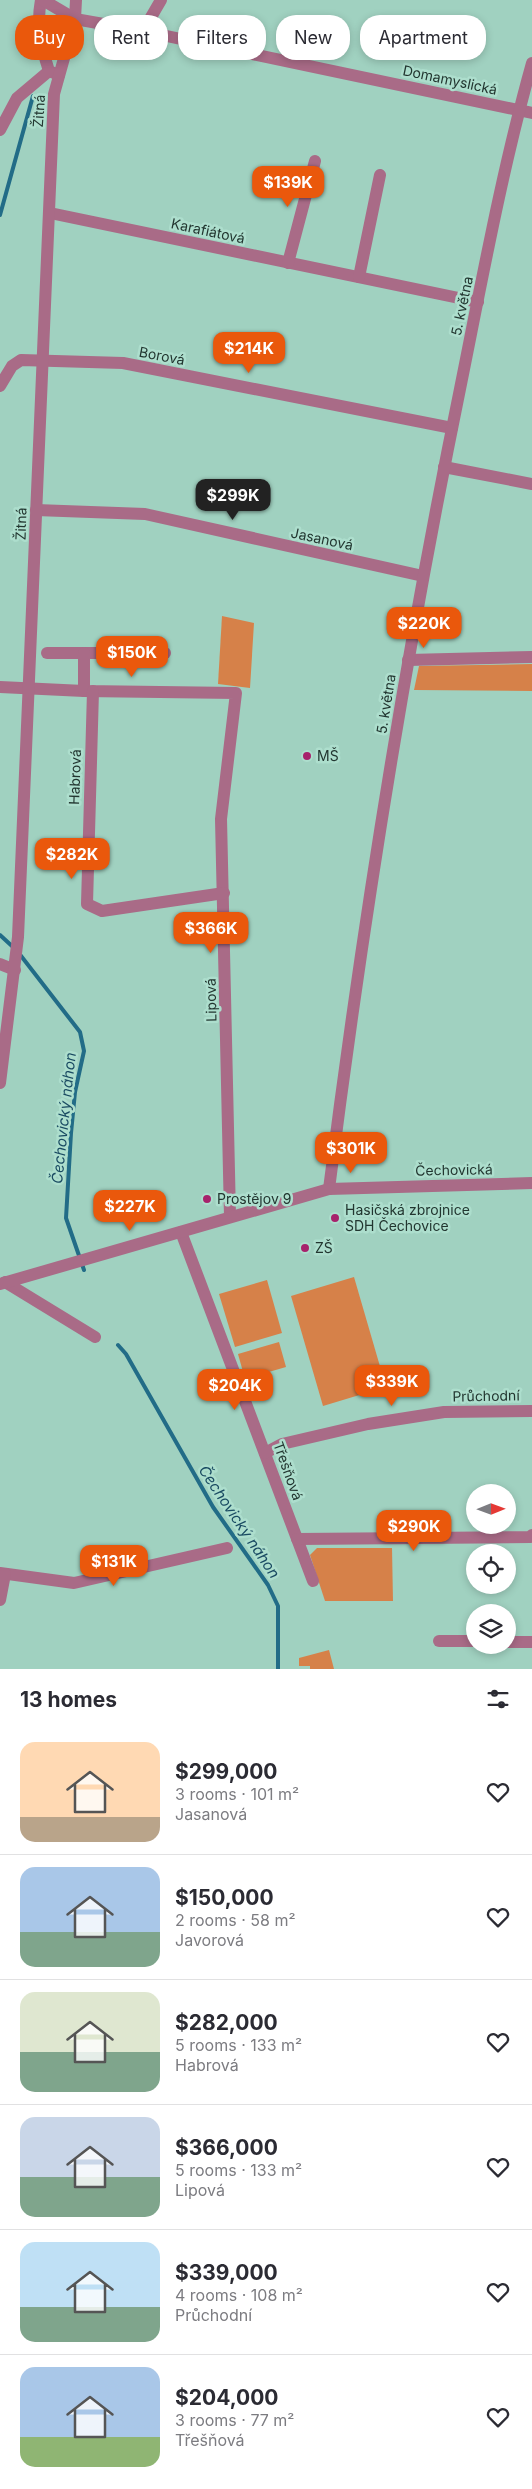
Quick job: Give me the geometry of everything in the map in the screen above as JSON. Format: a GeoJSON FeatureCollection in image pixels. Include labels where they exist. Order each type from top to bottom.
{"type":"FeatureCollection","features":[{"type":"Feature","properties":{"kind":"street","name":"Domamyslická"},"geometry":{"type":"LineString","coordinates":[[40,15],[42,0],[67,15]]}},
{"type":"Feature","properties":{"kind":"street","name":"Žitná"},"geometry":{"type":"LineString","coordinates":[[74,15],[76,0]]}},
{"type":"Feature","properties":{"kind":"street"},"geometry":{"type":"LineString","coordinates":[[152,15],[161,0]]}},
{"type":"Feature","properties":{"kind":"street","name":"Domamyslická"},"geometry":{"type":"LineString","coordinates":[[168,36],[532,113]]}},
{"type":"Feature","properties":{"kind":"street","name":"Žitná"},"geometry":{"type":"LineString","coordinates":[[47,60],[54,73]]}},
{"type":"Feature","properties":{"kind":"street","name":"Žitná"},"geometry":{"type":"LineString","coordinates":[[0,1083],[18,943],[42,360],[50,213],[54,73],[59,60]]}},
{"type":"Feature","properties":{"kind":"street","name":"5. května"},"geometry":{"type":"LineString","coordinates":[[329,1189],[348,1041],[423,576],[478,302],[519,110],[532,63]]}},
{"type":"Feature","properties":{"kind":"street","name":"Žitná"},"geometry":{"type":"LineString","coordinates":[[0,130],[17,98],[54,73]]}},
{"type":"Feature","properties":{"kind":"street"},"geometry":{"type":"LineString","coordinates":[[288,263],[315,161]]}},
{"type":"Feature","properties":{"kind":"street"},"geometry":{"type":"LineString","coordinates":[[359,277],[380,175]]}},
{"type":"Feature","properties":{"kind":"street","name":"Karafiátová"},"geometry":{"type":"LineString","coordinates":[[50,213],[478,302]]}},
{"type":"Feature","properties":{"kind":"street"},"geometry":{"type":"LineString","coordinates":[[0,386],[16,362],[21,360],[42,360]]}},
{"type":"Feature","properties":{"kind":"street","name":"Borová"},"geometry":{"type":"LineString","coordinates":[[42,360],[123,363],[452,428]]}},
{"type":"Feature","properties":{"kind":"street"},"geometry":{"type":"LineString","coordinates":[[444,467],[532,484]]}},
{"type":"Feature","properties":{"kind":"street","name":"Jasanová"},"geometry":{"type":"LineString","coordinates":[[36,510],[145,514],[423,576]]}},
{"type":"Feature","properties":{"kind":"street"},"geometry":{"type":"LineString","coordinates":[[47,653],[165,653]]}},
{"type":"Feature","properties":{"kind":"street"},"geometry":{"type":"LineString","coordinates":[[0,687],[29,690],[89,691],[84,653]]}},
{"type":"Feature","properties":{"kind":"street"},"geometry":{"type":"LineString","coordinates":[[408,660],[532,657]]}},
{"type":"Feature","properties":{"kind":"street","name":"Lipová"},"geometry":{"type":"LineString","coordinates":[[89,691],[236,693],[221,819],[230,1216]]}},
{"type":"Feature","properties":{"kind":"street","name":"Habrová"},"geometry":{"type":"LineString","coordinates":[[89,691],[87,904],[102,911],[224,893]]}},
{"type":"Feature","properties":{"kind":"street"},"geometry":{"type":"LineString","coordinates":[[0,964],[15,966]]}},
{"type":"Feature","properties":{"kind":"street","name":"Čechovická"},"geometry":{"type":"LineString","coordinates":[[2,1283],[329,1189],[532,1183]]}},
{"type":"Feature","properties":{"kind":"street","name":"Třešňová"},"geometry":{"type":"LineString","coordinates":[[181,1232],[313,1581]]}},
{"type":"Feature","properties":{"kind":"street"},"geometry":{"type":"LineString","coordinates":[[2,1283],[96,1337]]}},
{"type":"Feature","properties":{"kind":"street","name":"Průchodní"},"geometry":{"type":"LineString","coordinates":[[265,1453],[282,1444],[427,1414],[462,1411],[532,1411]]}},
{"type":"Feature","properties":{"kind":"street"},"geometry":{"type":"LineString","coordinates":[[297,1539],[531,1536]]}},
{"type":"Feature","properties":{"kind":"street"},"geometry":{"type":"LineString","coordinates":[[0,1600],[2,1574],[74,1582],[227,1548]]}},
{"type":"Feature","properties":{"kind":"street"},"geometry":{"type":"LineString","coordinates":[[439,1641],[466,1641]]}},
{"type":"Feature","properties":{"kind":"street"},"geometry":{"type":"LineString","coordinates":[[516,1642],[532,1642]]}},
{"type":"Feature","properties":{"kind":"shaded area"},"geometry":{"type":"Polygon","coordinates":[[[222,616],[254,623],[250,688],[218,684],[222,616]]]}},
{"type":"Feature","properties":{"kind":"shaded area"},"geometry":{"type":"Polygon","coordinates":[[[532,664],[532,691],[414,690],[419,666],[532,664]]]}},
{"type":"Feature","properties":{"kind":"shaded area"},"geometry":{"type":"Polygon","coordinates":[[[354,1277],[386,1387],[323,1406],[291,1296],[354,1277]]]}},
{"type":"Feature","properties":{"kind":"shaded area"},"geometry":{"type":"Polygon","coordinates":[[[267,1280],[282,1333],[235,1347],[219,1294],[267,1280]]]}},
{"type":"Feature","properties":{"kind":"shaded area"},"geometry":{"type":"Polygon","coordinates":[[[279,1342],[286,1367],[245,1379],[238,1354],[279,1342]]]}},
{"type":"Feature","properties":{"kind":"shaded area"},"geometry":{"type":"Polygon","coordinates":[[[317,1548],[392,1548],[393,1601],[325,1601],[310,1555],[317,1548]]]}},
{"type":"Feature","properties":{"kind":"shaded area"},"geometry":{"type":"Polygon","coordinates":[[[329,1650],[334,1669],[310,1669],[310,1666],[299,1666],[299,1658],[329,1650]]]}},
{"type":"Feature","properties":{"kind":"waterway","name":"Čechovický náhon"},"geometry":{"type":"LineString","coordinates":[[0,215],[33,96]]}},
{"type":"Feature","properties":{"kind":"waterway","name":"Čechovický náhon"},"geometry":{"type":"LineString","coordinates":[[0,935],[13,947]]}},
{"type":"Feature","properties":{"kind":"waterway","name":"Čechovický náhon"},"geometry":{"type":"LineString","coordinates":[[18,952],[80,1032],[84,1051],[75,1092],[66,1218],[84,1270]]}},
{"type":"Feature","properties":{"kind":"waterway","name":"Čechovický náhon"},"geometry":{"type":"LineString","coordinates":[[118,1345],[126,1354],[213,1507],[268,1585],[278,1606],[278,1669]]}},
{"type":"Feature","properties":{"kind":"place","name":"MŠ"},"geometry":{"type":"Point","coordinates":[307,756]}},
{"type":"Feature","properties":{"kind":"place","name":"Prostějov 9"},"geometry":{"type":"Point","coordinates":[207,1199]}},
{"type":"Feature","properties":{"kind":"place","name":"Hasičská zbrojnice SDH Čechovice"},"geometry":{"type":"Point","coordinates":[335,1218]}},
{"type":"Feature","properties":{"kind":"place","name":"ZŠ"},"geometry":{"type":"Point","coordinates":[305,1248]}}]}
